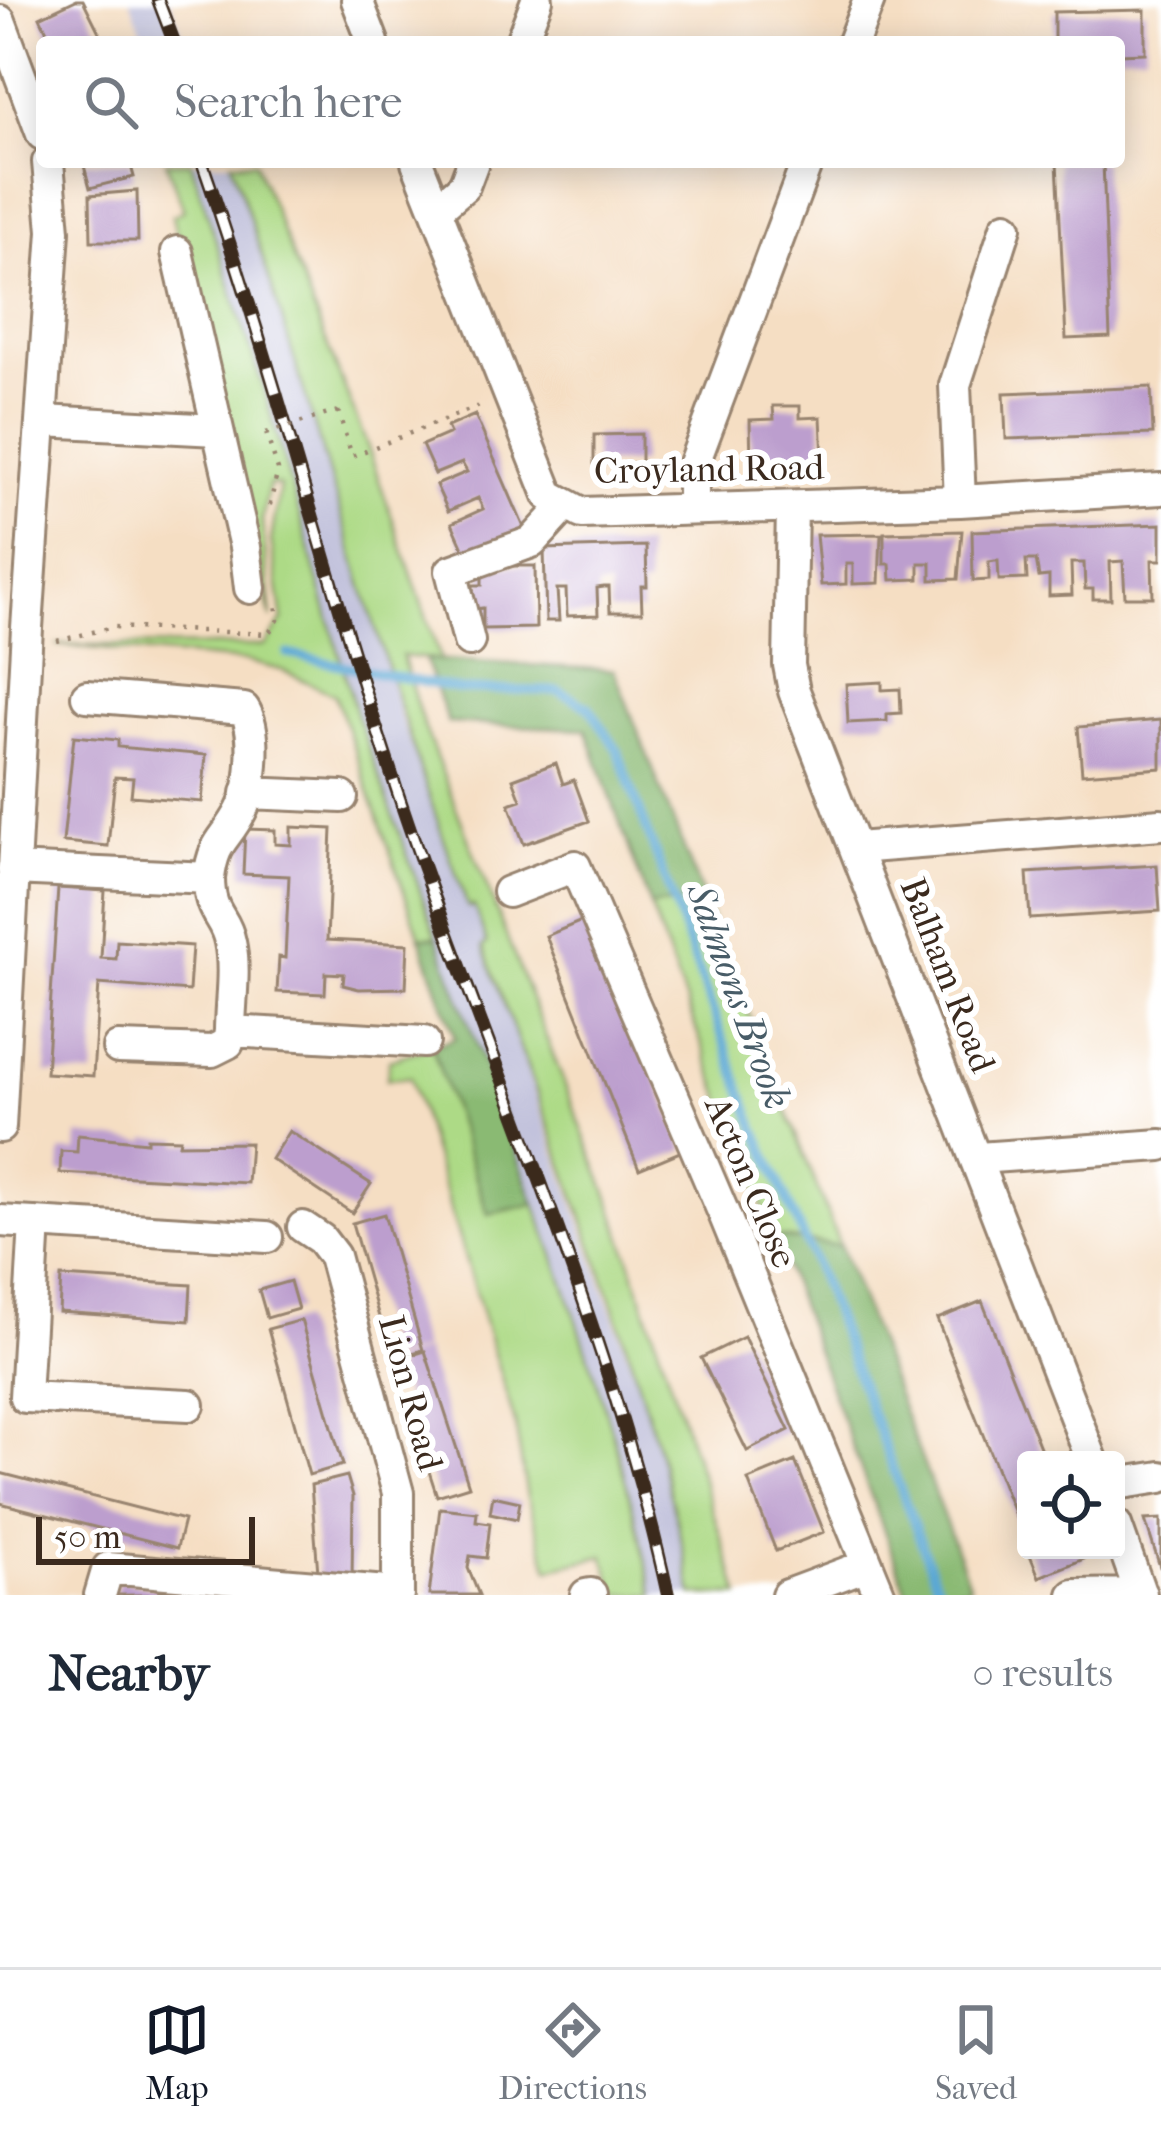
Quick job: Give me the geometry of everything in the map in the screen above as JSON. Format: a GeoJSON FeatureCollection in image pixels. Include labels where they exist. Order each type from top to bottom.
{"type":"FeatureCollection","features":[{"type":"Feature","properties":{"kind":"street"},"geometry":{"type":"LineString","coordinates":[[357,0],[371,36]]}},
{"type":"Feature","properties":{"kind":"street"},"geometry":{"type":"LineString","coordinates":[[522,36],[537,0]]}},
{"type":"Feature","properties":{"kind":"street"},"geometry":{"type":"LineString","coordinates":[[855,36],[869,0]]}},
{"type":"Feature","properties":{"kind":"street"},"geometry":{"type":"LineString","coordinates":[[0,21],[36,118]]}},
{"type":"Feature","properties":{"kind":"street"},"geometry":{"type":"LineString","coordinates":[[0,1127],[26,628],[54,231],[49,168]]}},
{"type":"Feature","properties":{"kind":"street","name":"Croyland Road"},"geometry":{"type":"LineString","coordinates":[[420,168],[549,495],[565,506],[582,513],[960,501],[1161,489]]}},
{"type":"Feature","properties":{"kind":"street"},"geometry":{"type":"LineString","coordinates":[[436,211],[464,186],[471,168]]}},
{"type":"Feature","properties":{"kind":"street"},"geometry":{"type":"LineString","coordinates":[[693,509],[693,466],[806,168]]}},
{"type":"Feature","properties":{"kind":"street"},"geometry":{"type":"LineString","coordinates":[[960,501],[955,385],[1006,227]]}},
{"type":"Feature","properties":{"kind":"street"},"geometry":{"type":"LineString","coordinates":[[177,252],[245,547],[263,593]]}},
{"type":"Feature","properties":{"kind":"street"},"geometry":{"type":"LineString","coordinates":[[44,421],[217,430]]}},
{"type":"Feature","properties":{"kind":"street"},"geometry":{"type":"LineString","coordinates":[[469,641],[451,571],[532,542],[565,506]]}},
{"type":"Feature","properties":{"kind":"street","name":"Balham Road"},"geometry":{"type":"LineString","coordinates":[[792,507],[789,665],[794,691],[1089,1451]]}},
{"type":"Feature","properties":{"kind":"street"},"geometry":{"type":"LineString","coordinates":[[87,696],[244,710],[252,722],[248,793],[243,808],[216,844],[209,878],[209,902],[232,948],[229,1042],[212,1051],[118,1048]]}},
{"type":"Feature","properties":{"kind":"street"},"geometry":{"type":"LineString","coordinates":[[248,793],[341,797]]}},
{"type":"Feature","properties":{"kind":"street"},"geometry":{"type":"LineString","coordinates":[[856,848],[1161,824]]}},
{"type":"Feature","properties":{"kind":"street","name":"Acton Close"},"geometry":{"type":"LineString","coordinates":[[508,892],[575,866],[880,1595]]}},
{"type":"Feature","properties":{"kind":"street"},"geometry":{"type":"LineString","coordinates":[[13,869],[209,878]]}},
{"type":"Feature","properties":{"kind":"street"},"geometry":{"type":"LineString","coordinates":[[230,1031],[424,1042]]}},
{"type":"Feature","properties":{"kind":"street"},"geometry":{"type":"LineString","coordinates":[[978,1158],[1161,1144]]}},
{"type":"Feature","properties":{"kind":"street"},"geometry":{"type":"LineString","coordinates":[[0,1221],[267,1237]]}},
{"type":"Feature","properties":{"kind":"street"},"geometry":{"type":"LineString","coordinates":[[35,1223],[25,1396],[189,1405]]}},
{"type":"Feature","properties":{"kind":"street","name":"Lion Road"},"geometry":{"type":"LineString","coordinates":[[303,1227],[334,1256],[382,1429],[398,1493],[398,1594]]}},
{"type":"Feature","properties":{"kind":"street"},"geometry":{"type":"LineString","coordinates":[[1125,1483],[1161,1477]]}},
{"type":"Feature","properties":{"kind":"street"},"geometry":{"type":"LineString","coordinates":[[1074,1595],[1141,1595],[1125,1550]]}},
{"type":"Feature","properties":{"kind":"street"},"geometry":{"type":"LineString","coordinates":[[787,1595],[867,1565]]}},
{"type":"Feature","properties":{"kind":"street"},"geometry":{"type":"LineString","coordinates":[[100,1595],[109,1568],[398,1594]]}},
{"type":"Feature","properties":{"kind":"path"},"geometry":{"type":"LineString","coordinates":[[266,523],[278,470],[266,433],[338,410],[352,456],[511,394]]}},
{"type":"Feature","properties":{"kind":"path"},"geometry":{"type":"LineString","coordinates":[[26,628],[56,642],[113,627],[268,634],[278,620],[263,593]]}},
{"type":"Feature","properties":{"kind":"shaded area"},"geometry":{"type":"Polygon","coordinates":[[[130,0],[170,0],[184,36],[144,36],[130,0]]]}},
{"type":"Feature","properties":{"kind":"shaded area"},"geometry":{"type":"Polygon","coordinates":[[[193,168],[233,168],[288,331],[401,719],[468,906],[474,905],[488,944],[483,947],[641,1394],[693,1595],[654,1595],[620,1454],[550,1244],[357,716],[264,391],[193,168]]]}},
{"type":"Feature","properties":{"kind":"green space"},"geometry":{"type":"Polygon","coordinates":[[[168,168],[193,168],[264,391],[357,716],[437,937],[420,937],[335,695],[281,670],[245,661],[56,645],[265,646],[283,620],[271,541],[280,486],[269,484],[262,520],[272,619],[172,216],[184,210],[168,168]]]}},
{"type":"Feature","properties":{"kind":"green space"},"geometry":{"type":"Polygon","coordinates":[[[233,168],[257,168],[367,445],[441,660],[402,656],[422,721],[613,1208],[740,1595],[693,1595],[627,1348],[483,946],[487,943],[474,906],[468,907],[435,815],[233,168]]]}},
{"type":"Feature","properties":{"kind":"green space"},"geometry":{"type":"Polygon","coordinates":[[[425,659],[614,670],[704,900],[650,906],[586,729],[448,723],[425,659]]]}},
{"type":"Feature","properties":{"kind":"green space"},"geometry":{"type":"Polygon","coordinates":[[[704,900],[840,1246],[774,1237],[650,906],[704,900]]]}},
{"type":"Feature","properties":{"kind":"green space"},"geometry":{"type":"Polygon","coordinates":[[[420,937],[437,937],[535,1204],[488,1214],[432,1046],[455,1038],[420,937]]]}},
{"type":"Feature","properties":{"kind":"green space"},"geometry":{"type":"Polygon","coordinates":[[[432,1046],[488,1214],[535,1204],[602,1397],[654,1595],[616,1595],[604,1556],[549,1569],[527,1497],[515,1423],[410,1077],[387,1079],[389,1060],[432,1046]]]}},
{"type":"Feature","properties":{"kind":"green space"},"geometry":{"type":"Polygon","coordinates":[[[774,1237],[840,1246],[970,1586],[938,1595],[908,1595],[774,1237]]]}},
{"type":"Feature","properties":{"kind":"building"},"geometry":{"type":"Polygon","coordinates":[[[83,0],[101,36],[49,36],[40,17],[83,0]]]}},
{"type":"Feature","properties":{"kind":"building"},"geometry":{"type":"Polygon","coordinates":[[[1145,10],[1145,53],[1125,54],[1125,36],[1054,36],[1054,12],[1145,10]]]}},
{"type":"Feature","properties":{"kind":"building"},"geometry":{"type":"Polygon","coordinates":[[[85,168],[132,168],[134,177],[90,188],[85,168]]]}},
{"type":"Feature","properties":{"kind":"building"},"geometry":{"type":"Polygon","coordinates":[[[1057,168],[1103,168],[1110,337],[1066,339],[1057,168]]]}},
{"type":"Feature","properties":{"kind":"building"},"geometry":{"type":"Polygon","coordinates":[[[137,191],[138,241],[91,241],[90,195],[137,191]]]}},
{"type":"Feature","properties":{"kind":"building"},"geometry":{"type":"Polygon","coordinates":[[[1151,387],[1153,434],[1006,439],[1004,393],[1151,387]]]}},
{"type":"Feature","properties":{"kind":"building"},"geometry":{"type":"Polygon","coordinates":[[[773,406],[800,406],[800,418],[821,417],[823,460],[751,462],[750,420],[774,419],[773,406]]]}},
{"type":"Feature","properties":{"kind":"building"},"geometry":{"type":"Polygon","coordinates":[[[475,415],[526,532],[465,552],[452,523],[483,509],[478,498],[448,511],[436,485],[467,472],[462,463],[435,474],[422,445],[475,415]]]}},
{"type":"Feature","properties":{"kind":"building"},"geometry":{"type":"Polygon","coordinates":[[[641,434],[641,463],[594,464],[594,435],[641,434]]]}},
{"type":"Feature","properties":{"kind":"building"},"geometry":{"type":"Polygon","coordinates":[[[1161,524],[1161,560],[1152,560],[1153,597],[1125,597],[1123,561],[1110,562],[1111,599],[1093,599],[1093,589],[1085,589],[1084,563],[1071,563],[1072,595],[1049,596],[1049,576],[1039,577],[1036,560],[1026,560],[1027,579],[999,580],[995,561],[989,562],[989,580],[973,581],[972,531],[1161,524]]]}},
{"type":"Feature","properties":{"kind":"building"},"geometry":{"type":"Polygon","coordinates":[[[962,531],[958,579],[931,580],[931,563],[919,563],[919,579],[891,580],[890,564],[884,564],[884,533],[962,531]]]}},
{"type":"Feature","properties":{"kind":"building"},"geometry":{"type":"Polygon","coordinates":[[[881,534],[879,583],[853,584],[853,564],[846,564],[846,584],[821,585],[816,535],[881,534]]]}},
{"type":"Feature","properties":{"kind":"building"},"geometry":{"type":"Polygon","coordinates":[[[646,546],[642,612],[610,612],[609,587],[604,587],[597,588],[598,615],[567,616],[566,589],[557,589],[559,621],[546,621],[544,549],[646,546]]]}},
{"type":"Feature","properties":{"kind":"building"},"geometry":{"type":"Polygon","coordinates":[[[482,566],[535,566],[536,628],[483,629],[483,608],[474,609],[473,585],[482,585],[482,566]]]}},
{"type":"Feature","properties":{"kind":"building"},"geometry":{"type":"Polygon","coordinates":[[[882,682],[882,690],[900,689],[901,713],[887,714],[887,721],[848,723],[846,684],[882,682]]]}},
{"type":"Feature","properties":{"kind":"building"},"geometry":{"type":"Polygon","coordinates":[[[1161,720],[1161,768],[1082,774],[1078,727],[1161,720]]]}},
{"type":"Feature","properties":{"kind":"building"},"geometry":{"type":"Polygon","coordinates":[[[74,736],[118,740],[118,747],[206,755],[202,802],[131,796],[133,778],[115,777],[108,846],[63,842],[74,736]]]}},
{"type":"Feature","properties":{"kind":"building"},"geometry":{"type":"Polygon","coordinates":[[[556,763],[563,784],[574,780],[589,821],[524,844],[509,804],[521,800],[513,779],[556,763]]]}},
{"type":"Feature","properties":{"kind":"building"},"geometry":{"type":"Polygon","coordinates":[[[291,827],[332,829],[327,940],[408,944],[406,988],[359,989],[343,985],[344,974],[326,973],[325,994],[277,992],[279,957],[285,958],[289,876],[243,874],[245,829],[275,830],[275,844],[291,845],[291,827]]]}},
{"type":"Feature","properties":{"kind":"building"},"geometry":{"type":"Polygon","coordinates":[[[1157,865],[1160,911],[1030,919],[1027,873],[1157,865]]]}},
{"type":"Feature","properties":{"kind":"building"},"geometry":{"type":"Polygon","coordinates":[[[58,888],[105,891],[101,958],[116,959],[117,941],[192,946],[189,991],[99,984],[93,1076],[46,1073],[58,888]]]}},
{"type":"Feature","properties":{"kind":"building"},"geometry":{"type":"Polygon","coordinates":[[[591,917],[685,1150],[639,1169],[546,936],[591,917]]]}},
{"type":"Feature","properties":{"kind":"building"},"geometry":{"type":"Polygon","coordinates":[[[289,1131],[371,1184],[352,1213],[271,1159],[289,1131]]]}},
{"type":"Feature","properties":{"kind":"building"},"geometry":{"type":"Polygon","coordinates":[[[78,1135],[147,1142],[147,1138],[180,1139],[179,1144],[250,1143],[247,1183],[60,1173],[61,1151],[77,1152],[78,1135]]]}},
{"type":"Feature","properties":{"kind":"building"},"geometry":{"type":"Polygon","coordinates":[[[384,1214],[423,1350],[391,1359],[352,1223],[384,1214]]]}},
{"type":"Feature","properties":{"kind":"building"},"geometry":{"type":"Polygon","coordinates":[[[61,1277],[191,1285],[189,1321],[59,1312],[61,1277]]]}},
{"type":"Feature","properties":{"kind":"building"},"geometry":{"type":"Polygon","coordinates":[[[290,1281],[298,1309],[267,1318],[259,1290],[290,1281]]]}},
{"type":"Feature","properties":{"kind":"building"},"geometry":{"type":"Polygon","coordinates":[[[982,1301],[1041,1451],[1017,1451],[1017,1520],[937,1319],[982,1301]]]}},
{"type":"Feature","properties":{"kind":"building"},"geometry":{"type":"Polygon","coordinates":[[[301,1320],[343,1465],[309,1475],[268,1329],[301,1320]]]}},
{"type":"Feature","properties":{"kind":"building"},"geometry":{"type":"Polygon","coordinates":[[[744,1337],[789,1430],[747,1451],[701,1358],[744,1337]]]}},
{"type":"Feature","properties":{"kind":"building"},"geometry":{"type":"Polygon","coordinates":[[[425,1351],[469,1486],[437,1496],[393,1361],[425,1351]]]}},
{"type":"Feature","properties":{"kind":"building"},"geometry":{"type":"Polygon","coordinates":[[[795,1461],[824,1532],[776,1551],[748,1480],[795,1461]]]}},
{"type":"Feature","properties":{"kind":"building"},"geometry":{"type":"Polygon","coordinates":[[[0,1473],[184,1520],[177,1548],[0,1503],[0,1473]]]}},
{"type":"Feature","properties":{"kind":"building"},"geometry":{"type":"Polygon","coordinates":[[[347,1476],[353,1496],[352,1583],[319,1585],[311,1485],[347,1476]]]}},
{"type":"Feature","properties":{"kind":"building"},"geometry":{"type":"Polygon","coordinates":[[[493,1496],[520,1502],[517,1519],[490,1513],[493,1496]]]}},
{"type":"Feature","properties":{"kind":"building"},"geometry":{"type":"Polygon","coordinates":[[[440,1508],[477,1512],[476,1521],[490,1523],[486,1558],[470,1556],[468,1568],[479,1595],[429,1595],[440,1508]]]}},
{"type":"Feature","properties":{"kind":"building"},"geometry":{"type":"Polygon","coordinates":[[[1161,1519],[1161,1567],[1160,1567],[1145,1520],[1161,1519]]]}},
{"type":"Feature","properties":{"kind":"building"},"geometry":{"type":"Polygon","coordinates":[[[1032,1559],[1084,1559],[1039,1577],[1032,1559]]]}},
{"type":"Feature","properties":{"kind":"building"},"geometry":{"type":"Polygon","coordinates":[[[119,1580],[172,1593],[172,1595],[115,1595],[119,1580]]]}},
{"type":"Feature","properties":{"kind":"waterway","name":"Salmons Brook"},"geometry":{"type":"LineString","coordinates":[[288,654],[460,690],[559,691],[589,707],[618,751],[756,1129],[814,1262],[941,1595]]}},
{"type":"Feature","properties":{"kind":"railway"},"geometry":{"type":"LineString","coordinates":[[158,0],[172,36]]}},
{"type":"Feature","properties":{"kind":"railway"},"geometry":{"type":"LineString","coordinates":[[204,168],[410,829],[551,1209],[616,1400],[668,1595]]}}]}
